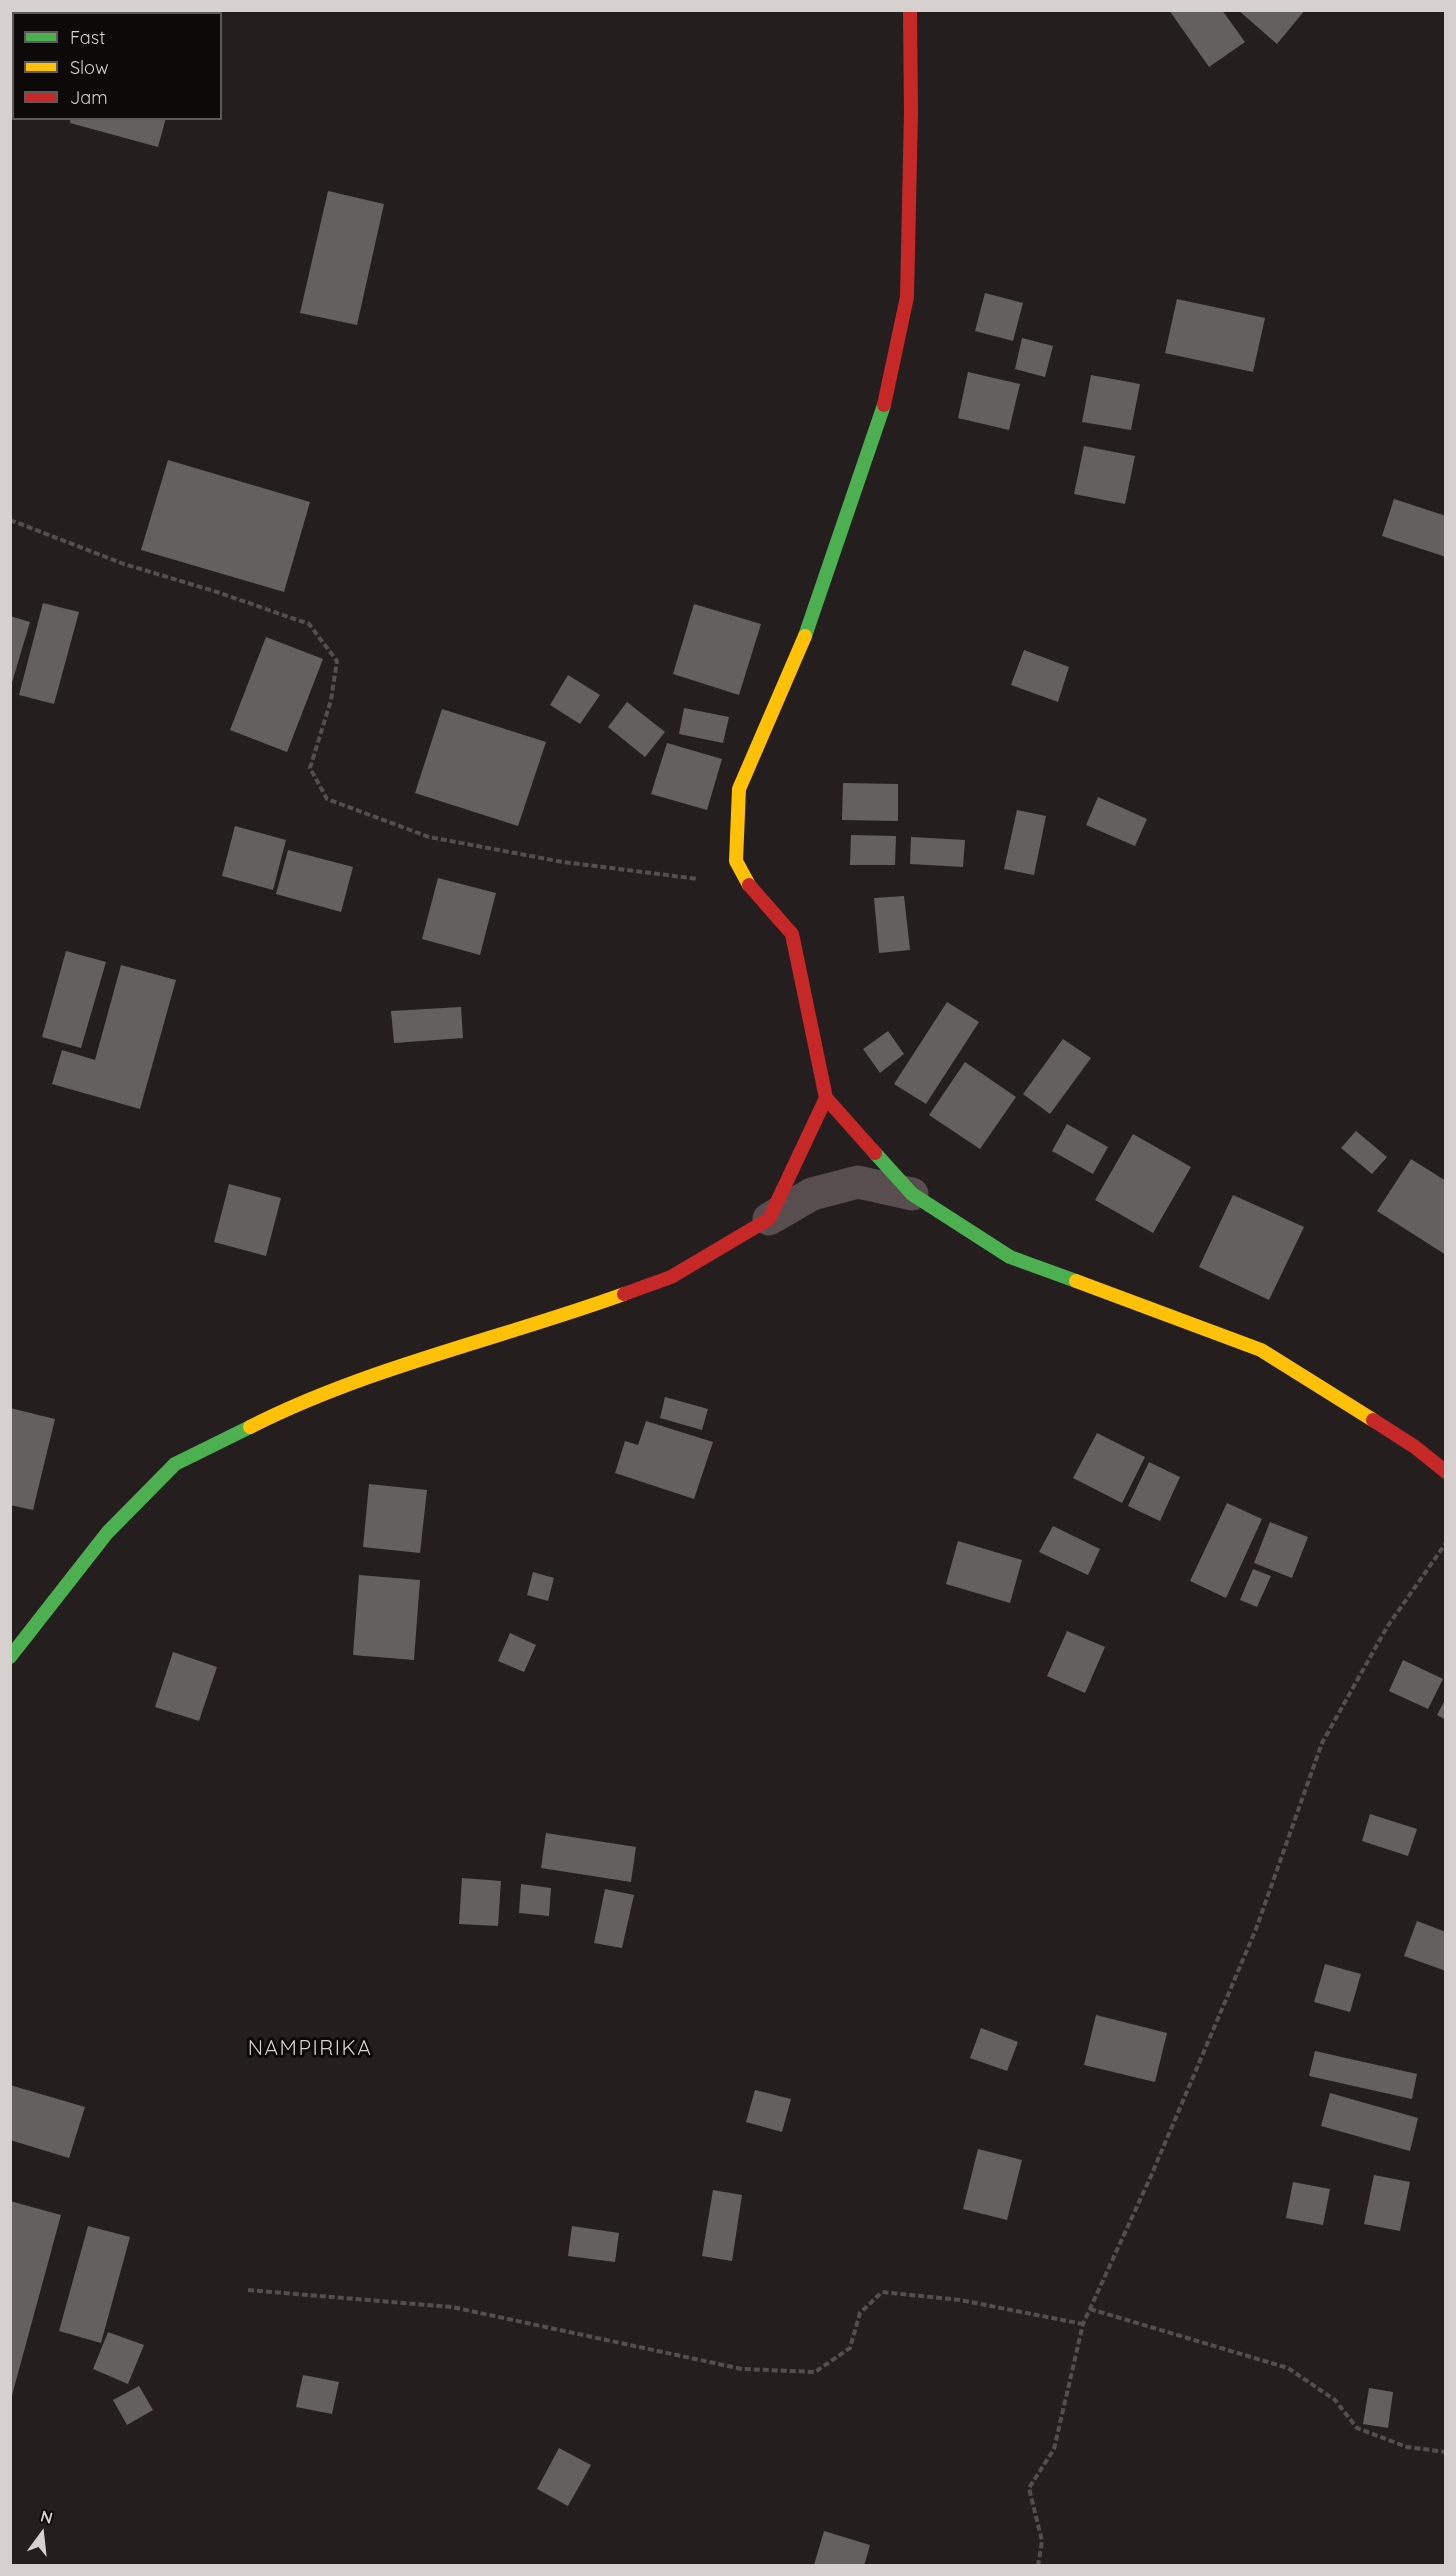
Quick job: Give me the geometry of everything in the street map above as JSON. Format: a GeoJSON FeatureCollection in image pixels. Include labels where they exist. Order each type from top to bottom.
{"type":"FeatureCollection","features":[{"type":"Feature","properties":{"kind":"street"},"geometry":{"type":"LineString","coordinates":[[910,10],[911,112],[907,297],[883,410],[802,644],[739,789],[736,861],[749,885],[792,934],[826,1098],[912,1194],[1010,1257],[1261,1350],[1415,1447],[1446,1472]]}},
{"type":"Feature","properties":{"kind":"street"},"geometry":{"type":"LineString","coordinates":[[769,1219],[826,1098]]}},
{"type":"Feature","properties":{"kind":"street"},"geometry":{"type":"LineString","coordinates":[[10,1657],[107,1533],[175,1464],[295,1404],[405,1365],[552,1320],[671,1277],[812,1194],[858,1182],[912,1194]]}},
{"type":"Feature","properties":{"kind":"path"},"geometry":{"type":"LineString","coordinates":[[10,520],[124,564],[217,592],[309,624],[337,661],[332,700],[310,768],[327,799],[429,837],[563,862],[749,885]]}},
{"type":"Feature","properties":{"kind":"path"},"geometry":{"type":"LineString","coordinates":[[1038,2565],[1042,2541],[1029,2488],[1054,2449],[1083,2324],[1156,2165],[1256,1929],[1322,1743],[1387,1627],[1446,1543]]}},
{"type":"Feature","properties":{"kind":"path"},"geometry":{"type":"LineString","coordinates":[[248,2290],[452,2307],[752,2369],[815,2372],[850,2348],[860,2313],[882,2292],[960,2300],[1083,2324]]}},
{"type":"Feature","properties":{"kind":"path"},"geometry":{"type":"LineString","coordinates":[[1090,2309],[1288,2368],[1335,2400],[1357,2428],[1407,2447],[1446,2452]]}},
{"type":"Feature","properties":{"kind":"building"},"geometry":{"type":"Polygon","coordinates":[[[1169,10],[1222,10],[1245,42],[1209,67],[1169,10]]]}},
{"type":"Feature","properties":{"kind":"building"},"geometry":{"type":"Polygon","coordinates":[[[1238,10],[1305,10],[1277,44],[1238,10]]]}},
{"type":"Feature","properties":{"kind":"building"},"geometry":{"type":"Polygon","coordinates":[[[71,120],[165,120],[158,147],[70,123],[71,120]]]}},
{"type":"Feature","properties":{"kind":"building"},"geometry":{"type":"Polygon","coordinates":[[[328,191],[384,204],[357,325],[300,313],[328,191]]]}},
{"type":"Feature","properties":{"kind":"building"},"geometry":{"type":"Polygon","coordinates":[[[985,293],[1023,303],[1013,341],[975,331],[985,293]]]}},
{"type":"Feature","properties":{"kind":"building"},"geometry":{"type":"Polygon","coordinates":[[[1177,299],[1265,318],[1253,372],[1165,353],[1177,299]]]}},
{"type":"Feature","properties":{"kind":"building"},"geometry":{"type":"Polygon","coordinates":[[[1022,338],[1053,346],[1045,377],[1015,369],[1022,338]]]}},
{"type":"Feature","properties":{"kind":"building"},"geometry":{"type":"Polygon","coordinates":[[[968,372],[1020,384],[1009,430],[958,418],[968,372]]]}},
{"type":"Feature","properties":{"kind":"building"},"geometry":{"type":"Polygon","coordinates":[[[1091,375],[1140,384],[1131,430],[1082,422],[1091,375]]]}},
{"type":"Feature","properties":{"kind":"building"},"geometry":{"type":"Polygon","coordinates":[[[1084,446],[1135,456],[1125,504],[1074,494],[1084,446]]]}},
{"type":"Feature","properties":{"kind":"building"},"geometry":{"type":"Polygon","coordinates":[[[168,460],[310,502],[284,592],[141,550],[168,460]]]}},
{"type":"Feature","properties":{"kind":"building"},"geometry":{"type":"Polygon","coordinates":[[[1394,499],[1446,516],[1446,557],[1382,536],[1394,499]]]}},
{"type":"Feature","properties":{"kind":"building"},"geometry":{"type":"Polygon","coordinates":[[[43,603],[79,612],[54,704],[19,695],[43,603]]]}},
{"type":"Feature","properties":{"kind":"building"},"geometry":{"type":"Polygon","coordinates":[[[694,604],[761,624],[739,695],[673,674],[694,604]]]}},
{"type":"Feature","properties":{"kind":"building"},"geometry":{"type":"Polygon","coordinates":[[[10,616],[30,622],[11,686],[10,686],[10,616]]]}},
{"type":"Feature","properties":{"kind":"building"},"geometry":{"type":"Polygon","coordinates":[[[266,637],[323,659],[287,752],[230,730],[266,637]]]}},
{"type":"Feature","properties":{"kind":"building"},"geometry":{"type":"Polygon","coordinates":[[[1024,650],[1069,667],[1058,702],[1011,685],[1024,650]]]}},
{"type":"Feature","properties":{"kind":"building"},"geometry":{"type":"Polygon","coordinates":[[[568,675],[600,695],[580,724],[550,705],[568,675]]]}},
{"type":"Feature","properties":{"kind":"building"},"geometry":{"type":"Polygon","coordinates":[[[627,702],[665,732],[645,757],[608,727],[627,702]]]}},
{"type":"Feature","properties":{"kind":"building"},"geometry":{"type":"Polygon","coordinates":[[[684,708],[729,717],[723,743],[679,734],[684,708]]]}},
{"type":"Feature","properties":{"kind":"building"},"geometry":{"type":"Polygon","coordinates":[[[442,709],[546,742],[518,826],[415,793],[442,709]]]}},
{"type":"Feature","properties":{"kind":"building"},"geometry":{"type":"Polygon","coordinates":[[[667,743],[722,759],[707,810],[651,794],[667,743]]]}},
{"type":"Feature","properties":{"kind":"building"},"geometry":{"type":"Polygon","coordinates":[[[843,783],[898,784],[898,821],[842,820],[843,783]]]}},
{"type":"Feature","properties":{"kind":"building"},"geometry":{"type":"Polygon","coordinates":[[[1098,797],[1147,819],[1135,846],[1086,825],[1098,797]]]}},
{"type":"Feature","properties":{"kind":"building"},"geometry":{"type":"Polygon","coordinates":[[[1017,810],[1046,816],[1034,875],[1004,869],[1017,810]]]}},
{"type":"Feature","properties":{"kind":"building"},"geometry":{"type":"Polygon","coordinates":[[[235,826],[286,840],[273,890],[222,876],[235,826]]]}},
{"type":"Feature","properties":{"kind":"building"},"geometry":{"type":"Polygon","coordinates":[[[851,835],[896,836],[895,865],[850,865],[851,835]]]}},
{"type":"Feature","properties":{"kind":"building"},"geometry":{"type":"Polygon","coordinates":[[[911,837],[965,840],[963,867],[910,864],[911,837]]]}},
{"type":"Feature","properties":{"kind":"building"},"geometry":{"type":"Polygon","coordinates":[[[288,850],[353,867],[341,912],[276,894],[288,850]]]}},
{"type":"Feature","properties":{"kind":"building"},"geometry":{"type":"Polygon","coordinates":[[[438,878],[496,893],[480,955],[422,939],[438,878]]]}},
{"type":"Feature","properties":{"kind":"building"},"geometry":{"type":"Polygon","coordinates":[[[904,896],[910,950],[879,953],[874,898],[904,896]]]}},
{"type":"Feature","properties":{"kind":"building"},"geometry":{"type":"Polygon","coordinates":[[[66,951],[106,962],[81,1048],[42,1037],[66,951]]]}},
{"type":"Feature","properties":{"kind":"building"},"geometry":{"type":"Polygon","coordinates":[[[121,965],[176,980],[140,1109],[52,1084],[62,1050],[95,1060],[121,965]]]}},
{"type":"Feature","properties":{"kind":"building"},"geometry":{"type":"Polygon","coordinates":[[[947,1002],[979,1022],[926,1104],[894,1084],[947,1002]]]}},
{"type":"Feature","properties":{"kind":"building"},"geometry":{"type":"Polygon","coordinates":[[[461,1007],[463,1038],[394,1043],[391,1011],[461,1007]]]}},
{"type":"Feature","properties":{"kind":"building"},"geometry":{"type":"Polygon","coordinates":[[[888,1031],[904,1054],[880,1073],[863,1049],[888,1031]]]}},
{"type":"Feature","properties":{"kind":"building"},"geometry":{"type":"Polygon","coordinates":[[[1063,1039],[1091,1058],[1050,1114],[1023,1094],[1063,1039]]]}},
{"type":"Feature","properties":{"kind":"building"},"geometry":{"type":"Polygon","coordinates":[[[965,1062],[1016,1097],[980,1149],[929,1115],[965,1062]]]}},
{"type":"Feature","properties":{"kind":"building"},"geometry":{"type":"Polygon","coordinates":[[[1067,1124],[1108,1147],[1093,1174],[1052,1151],[1067,1124]]]}},
{"type":"Feature","properties":{"kind":"building"},"geometry":{"type":"Polygon","coordinates":[[[1356,1131],[1387,1157],[1372,1174],[1341,1148],[1356,1131]]]}},
{"type":"Feature","properties":{"kind":"building"},"geometry":{"type":"Polygon","coordinates":[[[1133,1134],[1191,1167],[1153,1233],[1095,1200],[1133,1134]]]}},
{"type":"Feature","properties":{"kind":"building"},"geometry":{"type":"Polygon","coordinates":[[[1411,1159],[1446,1181],[1446,1255],[1377,1211],[1411,1159]]]}},
{"type":"Feature","properties":{"kind":"building"},"geometry":{"type":"Polygon","coordinates":[[[229,1184],[281,1198],[266,1256],[214,1242],[229,1184]]]}},
{"type":"Feature","properties":{"kind":"building"},"geometry":{"type":"Polygon","coordinates":[[[1233,1195],[1304,1227],[1269,1300],[1199,1267],[1233,1195]]]}},
{"type":"Feature","properties":{"kind":"building"},"geometry":{"type":"Polygon","coordinates":[[[665,1397],[708,1409],[702,1430],[660,1418],[665,1397]]]}},
{"type":"Feature","properties":{"kind":"building"},"geometry":{"type":"Polygon","coordinates":[[[10,1408],[55,1419],[33,1510],[10,1505],[10,1408]]]}},
{"type":"Feature","properties":{"kind":"building"},"geometry":{"type":"Polygon","coordinates":[[[646,1421],[713,1442],[694,1499],[615,1473],[625,1441],[638,1445],[646,1421]]]}},
{"type":"Feature","properties":{"kind":"building"},"geometry":{"type":"Polygon","coordinates":[[[1097,1433],[1145,1457],[1122,1503],[1073,1478],[1097,1433]]]}},
{"type":"Feature","properties":{"kind":"building"},"geometry":{"type":"Polygon","coordinates":[[[1149,1462],[1180,1477],[1160,1521],[1128,1506],[1149,1462]]]}},
{"type":"Feature","properties":{"kind":"building"},"geometry":{"type":"Polygon","coordinates":[[[369,1484],[427,1490],[420,1553],[363,1547],[369,1484]]]}},
{"type":"Feature","properties":{"kind":"building"},"geometry":{"type":"Polygon","coordinates":[[[1227,1503],[1262,1519],[1226,1598],[1190,1581],[1227,1503]]]}},
{"type":"Feature","properties":{"kind":"building"},"geometry":{"type":"Polygon","coordinates":[[[1270,1522],[1308,1537],[1292,1578],[1254,1563],[1270,1522]]]}},
{"type":"Feature","properties":{"kind":"building"},"geometry":{"type":"Polygon","coordinates":[[[1053,1526],[1100,1549],[1088,1575],[1039,1552],[1053,1526]]]}},
{"type":"Feature","properties":{"kind":"building"},"geometry":{"type":"Polygon","coordinates":[[[958,1541],[1022,1560],[1010,1603],[946,1584],[958,1541]]]}},
{"type":"Feature","properties":{"kind":"building"},"geometry":{"type":"Polygon","coordinates":[[[1253,1569],[1271,1576],[1257,1607],[1240,1600],[1253,1569]]]}},
{"type":"Feature","properties":{"kind":"building"},"geometry":{"type":"Polygon","coordinates":[[[533,1572],[554,1578],[548,1601],[527,1595],[533,1572]]]}},
{"type":"Feature","properties":{"kind":"building"},"geometry":{"type":"Polygon","coordinates":[[[359,1575],[420,1580],[414,1660],[353,1655],[359,1575]]]}},
{"type":"Feature","properties":{"kind":"building"},"geometry":{"type":"Polygon","coordinates":[[[1067,1631],[1105,1647],[1085,1693],[1047,1676],[1067,1631]]]}},
{"type":"Feature","properties":{"kind":"building"},"geometry":{"type":"Polygon","coordinates":[[[510,1633],[536,1645],[524,1672],[498,1661],[510,1633]]]}},
{"type":"Feature","properties":{"kind":"building"},"geometry":{"type":"Polygon","coordinates":[[[173,1652],[217,1667],[199,1721],[155,1707],[173,1652]]]}},
{"type":"Feature","properties":{"kind":"building"},"geometry":{"type":"Polygon","coordinates":[[[1403,1660],[1443,1679],[1428,1709],[1389,1691],[1403,1660]]]}},
{"type":"Feature","properties":{"kind":"building"},"geometry":{"type":"Polygon","coordinates":[[[1446,1698],[1446,1720],[1437,1715],[1446,1698]]]}},
{"type":"Feature","properties":{"kind":"building"},"geometry":{"type":"Polygon","coordinates":[[[1370,1814],[1417,1829],[1408,1856],[1362,1841],[1370,1814]]]}},
{"type":"Feature","properties":{"kind":"building"},"geometry":{"type":"Polygon","coordinates":[[[546,1833],[636,1847],[631,1882],[541,1868],[546,1833]]]}},
{"type":"Feature","properties":{"kind":"building"},"geometry":{"type":"Polygon","coordinates":[[[462,1878],[501,1881],[498,1926],[459,1924],[462,1878]]]}},
{"type":"Feature","properties":{"kind":"building"},"geometry":{"type":"Polygon","coordinates":[[[521,1884],[551,1888],[549,1916],[519,1913],[521,1884]]]}},
{"type":"Feature","properties":{"kind":"building"},"geometry":{"type":"Polygon","coordinates":[[[605,1889],[634,1895],[622,1948],[594,1943],[605,1889]]]}},
{"type":"Feature","properties":{"kind":"building"},"geometry":{"type":"Polygon","coordinates":[[[1417,1921],[1446,1932],[1446,1971],[1404,1956],[1417,1921]]]}},
{"type":"Feature","properties":{"kind":"building"},"geometry":{"type":"Polygon","coordinates":[[[1325,1964],[1361,1974],[1350,2012],[1314,2002],[1325,1964]]]}},
{"type":"Feature","properties":{"kind":"building"},"geometry":{"type":"Polygon","coordinates":[[[1096,2015],[1167,2033],[1155,2082],[1084,2065],[1096,2015]]]}},
{"type":"Feature","properties":{"kind":"building"},"geometry":{"type":"Polygon","coordinates":[[[981,2028],[1018,2042],[1007,2071],[970,2058],[981,2028]]]}},
{"type":"Feature","properties":{"kind":"building"},"geometry":{"type":"Polygon","coordinates":[[[1315,2051],[1417,2074],[1412,2099],[1309,2076],[1315,2051]]]}},
{"type":"Feature","properties":{"kind":"building"},"geometry":{"type":"Polygon","coordinates":[[[10,2085],[85,2107],[69,2158],[10,2140],[10,2085]]]}},
{"type":"Feature","properties":{"kind":"building"},"geometry":{"type":"Polygon","coordinates":[[[755,2090],[791,2099],[782,2132],[746,2122],[755,2090]]]}},
{"type":"Feature","properties":{"kind":"building"},"geometry":{"type":"Polygon","coordinates":[[[1330,2093],[1418,2118],[1410,2151],[1321,2126],[1330,2093]]]}},
{"type":"Feature","properties":{"kind":"building"},"geometry":{"type":"Polygon","coordinates":[[[978,2149],[1022,2160],[1007,2220],[963,2209],[978,2149]]]}},
{"type":"Feature","properties":{"kind":"building"},"geometry":{"type":"Polygon","coordinates":[[[1374,2175],[1410,2182],[1400,2231],[1364,2224],[1374,2175]]]}},
{"type":"Feature","properties":{"kind":"building"},"geometry":{"type":"Polygon","coordinates":[[[1293,2182],[1330,2189],[1323,2225],[1286,2218],[1293,2182]]]}},
{"type":"Feature","properties":{"kind":"building"},"geometry":{"type":"Polygon","coordinates":[[[713,2190],[742,2195],[732,2261],[702,2256],[713,2190]]]}},
{"type":"Feature","properties":{"kind":"building"},"geometry":{"type":"Polygon","coordinates":[[[10,2201],[61,2215],[11,2399],[10,2399],[10,2201]]]}},
{"type":"Feature","properties":{"kind":"building"},"geometry":{"type":"Polygon","coordinates":[[[88,2226],[130,2237],[101,2343],[59,2331],[88,2226]]]}},
{"type":"Feature","properties":{"kind":"building"},"geometry":{"type":"Polygon","coordinates":[[[572,2226],[619,2233],[615,2262],[568,2256],[572,2226]]]}},
{"type":"Feature","properties":{"kind":"building"},"geometry":{"type":"Polygon","coordinates":[[[108,2332],[144,2345],[128,2384],[93,2369],[108,2332]]]}},
{"type":"Feature","properties":{"kind":"building"},"geometry":{"type":"Polygon","coordinates":[[[303,2375],[339,2382],[332,2414],[296,2407],[303,2375]]]}},
{"type":"Feature","properties":{"kind":"building"},"geometry":{"type":"Polygon","coordinates":[[[139,2386],[153,2410],[127,2425],[113,2400],[139,2386]]]}},
{"type":"Feature","properties":{"kind":"building"},"geometry":{"type":"Polygon","coordinates":[[[1369,2388],[1393,2392],[1388,2428],[1363,2424],[1369,2388]]]}},
{"type":"Feature","properties":{"kind":"building"},"geometry":{"type":"Polygon","coordinates":[[[559,2448],[591,2465],[568,2506],[537,2489],[559,2448]]]}},
{"type":"Feature","properties":{"kind":"building"},"geometry":{"type":"Polygon","coordinates":[[[824,2531],[870,2545],[864,2566],[814,2565],[824,2531]]]}},
{"type":"Feature","properties":{"kind":"traffic: fast"},"geometry":{"type":"LineString","coordinates":[[805,636],[884,405]]}},
{"type":"Feature","properties":{"kind":"traffic: fast"},"geometry":{"type":"LineString","coordinates":[[875,1153],[912,1194],[1010,1257],[1076,1281]]}},
{"type":"Feature","properties":{"kind":"traffic: fast"},"geometry":{"type":"LineString","coordinates":[[10,1657],[107,1533],[175,1464],[250,1427]]}},
{"type":"Feature","properties":{"kind":"traffic: slow"},"geometry":{"type":"LineString","coordinates":[[749,885],[736,861],[739,789],[805,636]]}},
{"type":"Feature","properties":{"kind":"traffic: slow"},"geometry":{"type":"LineString","coordinates":[[1076,1281],[1261,1350],[1373,1420]]}},
{"type":"Feature","properties":{"kind":"traffic: slow"},"geometry":{"type":"LineString","coordinates":[[250,1427],[295,1406],[387,1370],[624,1294]]}},
{"type":"Feature","properties":{"kind":"traffic: jam"},"geometry":{"type":"LineString","coordinates":[[884,405],[907,297],[911,112],[910,10]]}},
{"type":"Feature","properties":{"kind":"traffic: jam"},"geometry":{"type":"LineString","coordinates":[[749,885],[792,934],[826,1098],[875,1153]]}},
{"type":"Feature","properties":{"kind":"traffic: jam"},"geometry":{"type":"LineString","coordinates":[[624,1294],[671,1277],[769,1219],[826,1098]]}},
{"type":"Feature","properties":{"kind":"traffic: jam"},"geometry":{"type":"LineString","coordinates":[[1373,1420],[1415,1447],[1446,1472]]}},
{"type":"Feature","properties":{"kind":"district","name":"NAMPIRIKA"},"geometry":{"type":"Point","coordinates":[310,2049]}}]}
